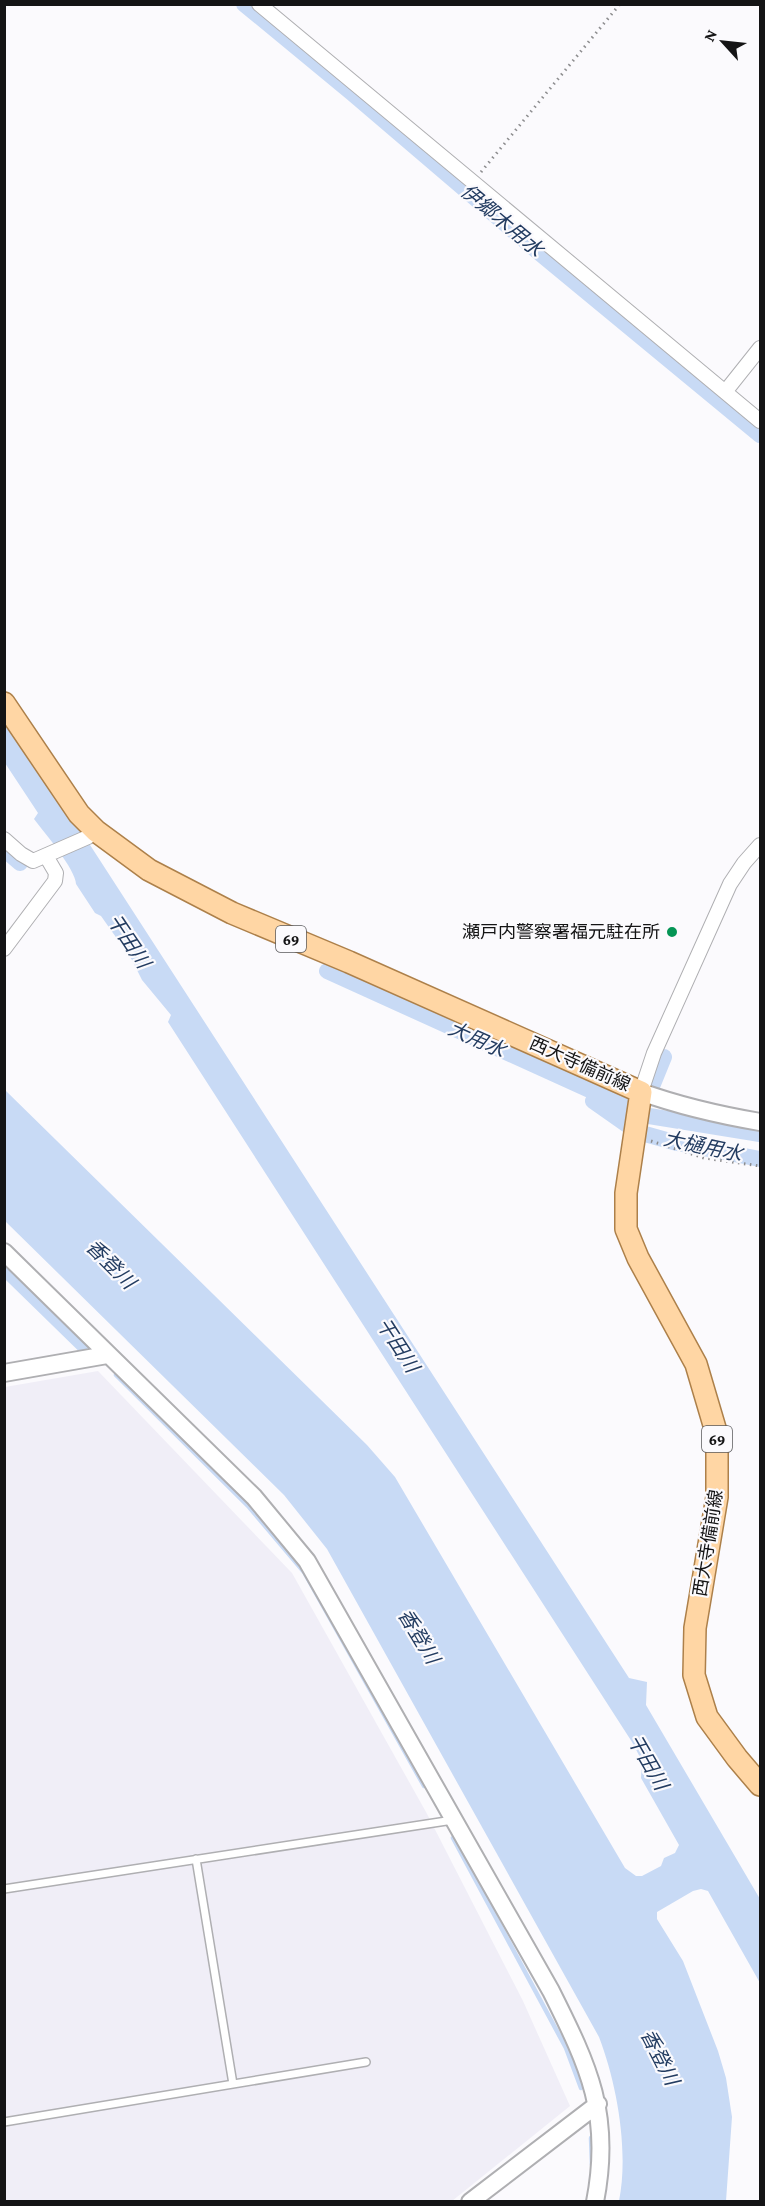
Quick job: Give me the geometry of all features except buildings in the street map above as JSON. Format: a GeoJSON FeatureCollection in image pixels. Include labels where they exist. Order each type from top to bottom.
{"type":"FeatureCollection","features":[{"type":"Feature","properties":{"kind":"main road","name":"西大寺備前線"},"geometry":{"type":"LineString","coordinates":[[4,703],[92,834],[149,870],[232,913],[349,962],[641,1092],[626,1193],[626,1229],[638,1258],[696,1364],[717,1435],[717,1497],[695,1628],[694,1675],[707,1717],[760,1785]]}},
{"type":"Feature","properties":{"kind":"street"},"geometry":{"type":"LineString","coordinates":[[259,4],[760,421]]}},
{"type":"Feature","properties":{"kind":"street"},"geometry":{"type":"LineString","coordinates":[[725,392],[760,348]]}},
{"type":"Feature","properties":{"kind":"street"},"geometry":{"type":"LineString","coordinates":[[4,839],[33,861],[92,834]]}},
{"type":"Feature","properties":{"kind":"street"},"geometry":{"type":"LineString","coordinates":[[760,845],[730,884],[654,1053],[641,1092],[711,1114],[760,1122]]}},
{"type":"Feature","properties":{"kind":"street"},"geometry":{"type":"LineString","coordinates":[[4,949],[55,881],[56,873],[49,854]]}},
{"type":"Feature","properties":{"kind":"street"},"geometry":{"type":"LineString","coordinates":[[4,1252],[254,1497],[307,1561],[455,1820],[556,2001],[580,2050],[598,2104],[602,2144],[595,2202]]}},
{"type":"Feature","properties":{"kind":"street"},"geometry":{"type":"LineString","coordinates":[[4,1373],[107,1355]]}},
{"type":"Feature","properties":{"kind":"street"},"geometry":{"type":"LineString","coordinates":[[471,2202],[598,2104]]}},
{"type":"Feature","properties":{"kind":"lane"},"geometry":{"type":"LineString","coordinates":[[4,1889],[455,1820]]}},
{"type":"Feature","properties":{"kind":"lane"},"geometry":{"type":"LineString","coordinates":[[196,1859],[233,2084]]}},
{"type":"Feature","properties":{"kind":"lane"},"geometry":{"type":"LineString","coordinates":[[4,2122],[366,2062]]}},
{"type":"Feature","properties":{"kind":"path"},"geometry":{"type":"LineString","coordinates":[[472,183],[620,4]]}},
{"type":"Feature","properties":{"kind":"path"},"geometry":{"type":"LineString","coordinates":[[634,1136],[704,1158],[760,1166]]}},
{"type":"Feature","properties":{"kind":"shaded area"},"geometry":{"type":"Polygon","coordinates":[[[98,1371],[292,1573],[426,1812],[523,2001],[570,2106],[452,2201],[5,2202],[5,1387],[98,1371]]]}},
{"type":"Feature","properties":{"kind":"water"},"geometry":{"type":"Polygon","coordinates":[[[4,712],[629,1678],[647,1682],[646,1705],[760,1899],[760,1983],[708,1891],[701,1889],[693,1891],[657,1912],[657,1919],[683,1961],[718,2051],[726,2078],[732,2117],[726,2201],[619,2201],[623,2161],[620,2118],[611,2075],[599,2037],[327,1549],[284,1495],[5,1221],[5,1090],[367,1445],[395,1477],[625,1868],[636,1876],[642,1876],[661,1866],[664,1858],[675,1853],[679,1845],[641,1778],[642,1761],[632,1742],[168,1022],[171,1015],[142,980],[132,960],[101,916],[95,913],[76,884],[71,870],[34,819],[38,813],[5,763],[4,712]]]}},
{"type":"Feature","properties":{"kind":"waterway","name":"伊郷木用水"},"geometry":{"type":"LineString","coordinates":[[244,4],[760,435]]}},
{"type":"Feature","properties":{"kind":"waterway","name":"大用水"},"geometry":{"type":"LineString","coordinates":[[4,849],[20,863]]}},
{"type":"Feature","properties":{"kind":"waterway","name":"大用水"},"geometry":{"type":"LineString","coordinates":[[327,971],[627,1107]]}},
{"type":"Feature","properties":{"kind":"waterway"},"geometry":{"type":"LineString","coordinates":[[653,1084],[664,1057]]}},
{"type":"Feature","properties":{"kind":"waterway","name":"大樋用水"},"geometry":{"type":"LineString","coordinates":[[593,1101],[630,1127]]}},
{"type":"Feature","properties":{"kind":"waterway","name":"大用水"},"geometry":{"type":"LineString","coordinates":[[649,1116],[760,1134]]}},
{"type":"Feature","properties":{"kind":"waterway","name":"大樋用水"},"geometry":{"type":"LineString","coordinates":[[645,1134],[677,1143],[760,1159]]}},
{"type":"Feature","properties":{"kind":"waterway"},"geometry":{"type":"LineString","coordinates":[[4,1267],[85,1346]]}},
{"type":"Feature","properties":{"kind":"waterway"},"geometry":{"type":"LineString","coordinates":[[116,1375],[249,1507],[304,1572],[424,1786]]}},
{"type":"Feature","properties":{"kind":"waterway"},"geometry":{"type":"LineString","coordinates":[[453,1838],[566,2048],[581,2088]]}},
{"type":"Feature","properties":{"kind":"waterway"},"geometry":{"type":"LineString","coordinates":[[591,2138],[592,2165]]}},
{"type":"Feature","properties":{"kind":"place","name":"瀬戸内警察署福元駐在所"},"geometry":{"type":"Point","coordinates":[672,932]}},
{"type":"Feature","properties":{"kind":"water label","name":"干田川"},"geometry":{"type":"Point","coordinates":[129,941]}},
{"type":"Feature","properties":{"kind":"water label","name":"香登川"},"geometry":{"type":"Point","coordinates":[111,1264]}},
{"type":"Feature","properties":{"kind":"water label","name":"干田川"},"geometry":{"type":"Point","coordinates":[398,1345]}},
{"type":"Feature","properties":{"kind":"water label","name":"香登川"},"geometry":{"type":"Point","coordinates":[419,1636]}},
{"type":"Feature","properties":{"kind":"water label","name":"干田川"},"geometry":{"type":"Point","coordinates":[648,1762]}},
{"type":"Feature","properties":{"kind":"water label","name":"香登川"},"geometry":{"type":"Point","coordinates":[660,2057]}}]}
